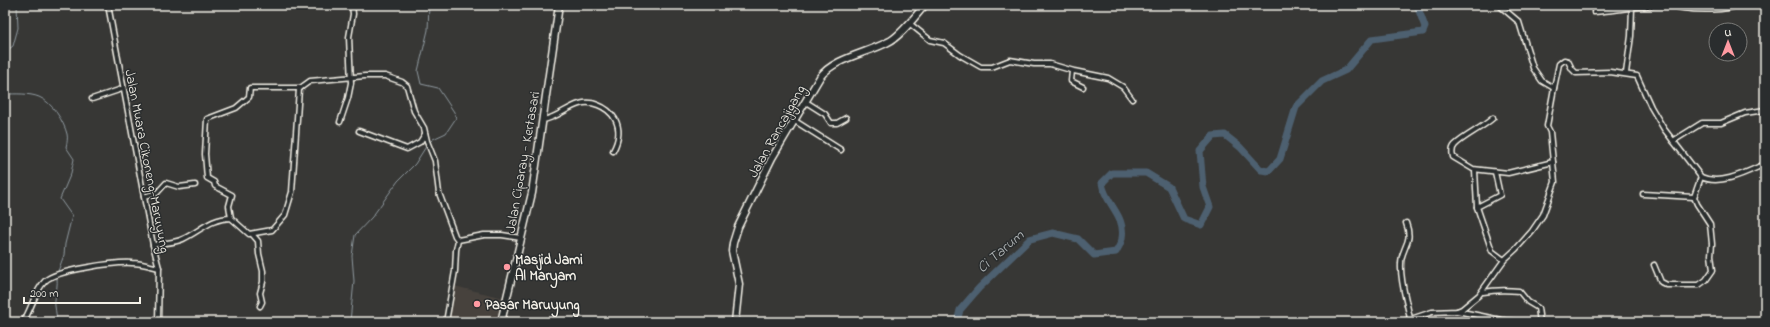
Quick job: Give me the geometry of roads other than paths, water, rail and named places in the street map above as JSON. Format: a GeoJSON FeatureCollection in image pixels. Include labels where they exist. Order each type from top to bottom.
{"type":"FeatureCollection","features":[{"type":"Feature","properties":{"kind":"main road","name":"Jalan Ciparay - Kertasari"},"geometry":{"type":"LineString","coordinates":[[501,322],[532,193],[559,5]]}},
{"type":"Feature","properties":{"kind":"main road","name":"Jalan Rancajigang"},"geometry":{"type":"LineString","coordinates":[[735,322],[739,284],[732,251],[738,227],[772,158],[820,77],[825,70],[842,61],[890,42],[925,5]]}},
{"type":"Feature","properties":{"kind":"street","name":"Jalan Muara Cikoneng-Maruyung"},"geometry":{"type":"LineString","coordinates":[[108,5],[122,89],[131,125],[153,245],[159,268],[158,322]]}},
{"type":"Feature","properties":{"kind":"street"},"geometry":{"type":"LineString","coordinates":[[340,122],[348,98],[351,78],[349,37],[353,14],[352,5]]}},
{"type":"Feature","properties":{"kind":"street"},"geometry":{"type":"LineString","coordinates":[[1499,5],[1519,22],[1533,68],[1542,81],[1554,88]]}},
{"type":"Feature","properties":{"kind":"street"},"geometry":{"type":"LineString","coordinates":[[1594,12],[1655,5],[1672,5],[1682,8],[1704,9],[1729,8],[1738,5]]}},
{"type":"Feature","properties":{"kind":"street"},"geometry":{"type":"LineString","coordinates":[[1626,73],[1631,36],[1632,8]]}},
{"type":"Feature","properties":{"kind":"street"},"geometry":{"type":"LineString","coordinates":[[909,23],[930,40],[944,43],[960,55],[979,66],[992,67],[1011,60],[1034,64],[1050,64],[1072,71],[1108,78],[1123,87],[1132,99]]}},
{"type":"Feature","properties":{"kind":"street"},"geometry":{"type":"LineString","coordinates":[[1457,311],[1482,292],[1504,260],[1516,249],[1543,215],[1555,182],[1550,132],[1547,126],[1559,64],[1562,60],[1567,60],[1574,71],[1580,74],[1626,73],[1639,77],[1652,111],[1673,142],[1701,177],[1706,179],[1726,178],[1744,174],[1765,164]]}},
{"type":"Feature","properties":{"kind":"street"},"geometry":{"type":"LineString","coordinates":[[1072,71],[1071,81],[1083,87]]}},
{"type":"Feature","properties":{"kind":"street"},"geometry":{"type":"LineString","coordinates":[[300,88],[292,192],[285,215],[272,230],[252,234],[244,231],[231,218],[229,206],[232,195],[218,189],[214,182],[207,178],[207,119],[236,108],[249,97],[250,88],[300,88],[310,82],[365,76],[385,76],[407,86],[414,111],[424,128],[435,161],[439,193],[455,236],[458,240],[455,271],[446,322]]}},
{"type":"Feature","properties":{"kind":"street"},"geometry":{"type":"LineString","coordinates":[[92,100],[122,89]]}},
{"type":"Feature","properties":{"kind":"street"},"geometry":{"type":"LineString","coordinates":[[543,120],[548,119],[572,106],[582,103],[588,102],[605,108],[611,112],[617,124],[619,138],[613,151]]}},
{"type":"Feature","properties":{"kind":"street"},"geometry":{"type":"LineString","coordinates":[[806,102],[825,114],[831,123],[837,124],[846,118]]}},
{"type":"Feature","properties":{"kind":"street"},"geometry":{"type":"LineString","coordinates":[[1673,142],[1702,123],[1721,123],[1745,113],[1765,110]]}},
{"type":"Feature","properties":{"kind":"street"},"geometry":{"type":"LineString","coordinates":[[1493,118],[1481,128],[1456,144],[1453,149],[1454,158],[1475,170],[1495,172],[1512,172],[1534,165],[1553,162]]}},
{"type":"Feature","properties":{"kind":"street"},"geometry":{"type":"LineString","coordinates":[[795,121],[841,150]]}},
{"type":"Feature","properties":{"kind":"street"},"geometry":{"type":"LineString","coordinates":[[359,132],[407,149],[420,142],[425,134]]}},
{"type":"Feature","properties":{"kind":"street"},"geometry":{"type":"LineString","coordinates":[[1475,170],[1477,207],[1492,251],[1504,260]]}},
{"type":"Feature","properties":{"kind":"street"},"geometry":{"type":"LineString","coordinates":[[1477,207],[1500,195],[1495,172]]}},
{"type":"Feature","properties":{"kind":"street"},"geometry":{"type":"LineString","coordinates":[[1654,265],[1661,282],[1667,285],[1699,285],[1710,275],[1713,266],[1711,255],[1711,227],[1694,197],[1701,177]]}},
{"type":"Feature","properties":{"kind":"street"},"geometry":{"type":"LineString","coordinates":[[144,197],[157,193],[166,184],[179,187],[195,185]]}},
{"type":"Feature","properties":{"kind":"street"},"geometry":{"type":"LineString","coordinates":[[1643,194],[1694,197]]}},
{"type":"Feature","properties":{"kind":"street"},"geometry":{"type":"LineString","coordinates":[[153,245],[183,239],[219,218],[231,218]]}},
{"type":"Feature","properties":{"kind":"street"},"geometry":{"type":"LineString","coordinates":[[1406,223],[1410,234],[1402,257],[1401,270],[1408,320]]}},
{"type":"Feature","properties":{"kind":"street"},"geometry":{"type":"LineString","coordinates":[[252,234],[258,242],[259,256],[263,271],[263,282],[260,293],[262,302],[260,306]]}},
{"type":"Feature","properties":{"kind":"street"},"geometry":{"type":"LineString","coordinates":[[458,240],[484,235],[502,235],[521,238]]}},
{"type":"Feature","properties":{"kind":"street"},"geometry":{"type":"LineString","coordinates":[[23,322],[39,289],[46,280],[58,274],[130,262],[159,268]]}},
{"type":"Feature","properties":{"kind":"street"},"geometry":{"type":"LineString","coordinates":[[1482,292],[1498,290],[1507,292],[1519,291],[1528,302],[1538,308],[1540,322]]}},
{"type":"Feature","properties":{"kind":"street"},"geometry":{"type":"LineString","coordinates":[[1402,322],[1434,312],[1457,311],[1501,320],[1521,322]]}},
{"type":"Feature","properties":{"kind":"waterway"},"geometry":{"type":"LineString","coordinates":[[5,52],[13,46],[18,28],[17,5]]}},
{"type":"Feature","properties":{"kind":"waterway"},"geometry":{"type":"LineString","coordinates":[[429,5],[428,30],[418,71],[421,84],[438,88],[454,112],[456,118],[446,133],[430,142]]}},
{"type":"Feature","properties":{"kind":"waterway","name":"Ci Tarum"},"geometry":{"type":"LineString","coordinates":[[957,322],[960,310],[979,288],[1030,239],[1053,233],[1078,239],[1094,255],[1116,252],[1122,240],[1121,223],[1107,197],[1102,183],[1112,173],[1146,173],[1169,187],[1184,219],[1201,225],[1210,207],[1203,187],[1200,151],[1213,136],[1225,135],[1240,147],[1261,170],[1269,171],[1280,159],[1296,107],[1322,81],[1346,70],[1372,39],[1423,32],[1425,27],[1418,8],[1421,5]]}},
{"type":"Feature","properties":{"kind":"waterway"},"geometry":{"type":"LineString","coordinates":[[5,94],[31,95],[44,100],[57,113],[67,134],[66,147],[74,159],[71,173],[60,199],[72,216],[65,244],[64,255],[57,274]]}},
{"type":"Feature","properties":{"kind":"waterway"},"geometry":{"type":"LineString","coordinates":[[350,322],[354,281],[352,256],[355,235],[372,217],[398,181],[415,164],[427,145]]}},
{"type":"Feature","properties":{"kind":"waterway"},"geometry":{"type":"LineString","coordinates":[[57,277],[55,302],[57,322]]}},
{"type":"Feature","properties":{"kind":"place","name":"Masjid Jami Al Maryam"},"geometry":{"type":"Point","coordinates":[507,267]}},
{"type":"Feature","properties":{"kind":"place","name":"Pasar Maruyung"},"geometry":{"type":"Point","coordinates":[477,304]}}]}
